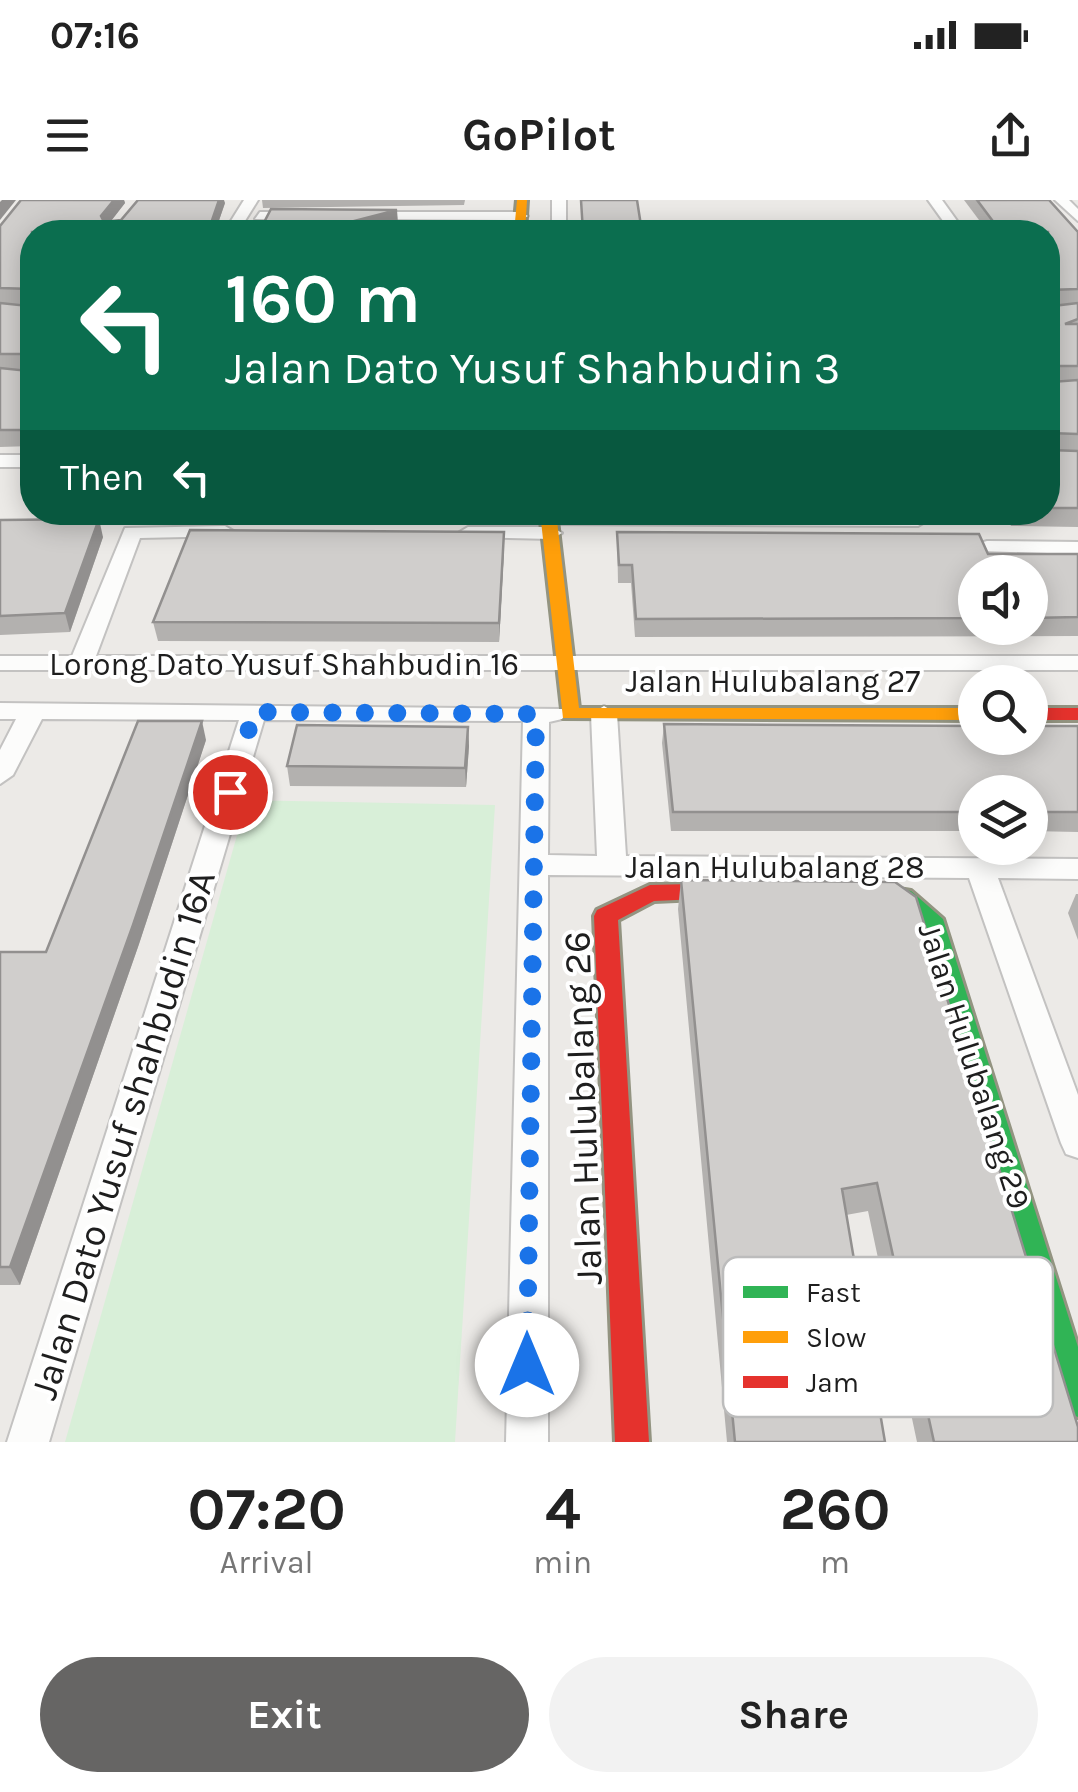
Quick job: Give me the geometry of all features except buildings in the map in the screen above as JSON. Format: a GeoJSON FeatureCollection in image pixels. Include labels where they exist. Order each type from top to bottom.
{"type":"FeatureCollection","features":[{"type":"Feature","properties":{"kind":"street"},"geometry":{"type":"LineString","coordinates":[[477,216],[479,200]]}},
{"type":"Feature","properties":{"kind":"street"},"geometry":{"type":"LineString","coordinates":[[1062,200],[1078,217]]}},
{"type":"Feature","properties":{"kind":"street"},"geometry":{"type":"LineString","coordinates":[[260,216],[325,216]]}},
{"type":"Feature","properties":{"kind":"street"},"geometry":{"type":"LineString","coordinates":[[343,216],[521,216]]}},
{"type":"Feature","properties":{"kind":"street"},"geometry":{"type":"LineString","coordinates":[[452,532],[514,525]]}},
{"type":"Feature","properties":{"kind":"street"},"geometry":{"type":"LineString","coordinates":[[0,711],[570,714],[550,525]]}},
{"type":"Feature","properties":{"kind":"street"},"geometry":{"type":"LineString","coordinates":[[81,663],[132,532],[252,532]]}},
{"type":"Feature","properties":{"kind":"street"},"geometry":{"type":"LineString","coordinates":[[987,548],[1078,548]]}},
{"type":"Feature","properties":{"kind":"street","name":"Lorong Dato Yusuf Shahbudin 16"},"geometry":{"type":"LineString","coordinates":[[0,663],[1078,663]]}},
{"type":"Feature","properties":{"kind":"street"},"geometry":{"type":"LineString","coordinates":[[0,775],[33,712]]}},
{"type":"Feature","properties":{"kind":"street","name":"Jalan Dato Yusuf shahbudin 16A"},"geometry":{"type":"LineString","coordinates":[[28,1442],[254,712]]}},
{"type":"Feature","properties":{"kind":"street"},"geometry":{"type":"LineString","coordinates":[[526,1442],[536,714]]}},
{"type":"Feature","properties":{"kind":"street","name":"Jalan Hulubalang 27"},"geometry":{"type":"LineString","coordinates":[[570,714],[958,714]]}},
{"type":"Feature","properties":{"kind":"street"},"geometry":{"type":"LineString","coordinates":[[604,714],[612,866]]}},
{"type":"Feature","properties":{"kind":"street"},"geometry":{"type":"LineString","coordinates":[[1048,714],[1078,714]]}},
{"type":"Feature","properties":{"kind":"street","name":"Jalan Hulubalang 28"},"geometry":{"type":"LineString","coordinates":[[532,865],[1078,870]]}},
{"type":"Feature","properties":{"kind":"street"},"geometry":{"type":"LineString","coordinates":[[980,868],[1070,1095],[1078,1142]]}},
{"type":"Feature","properties":{"kind":"street","name":"Jalan Hulubalang 26"},"geometry":{"type":"LineString","coordinates":[[632,1442],[606,916],[625,897],[660,890],[754,891]]}},
{"type":"Feature","properties":{"kind":"street","name":"Jalan Hulubalang 29"},"geometry":{"type":"LineString","coordinates":[[842,892],[894,892],[917,902],[931,919],[1034,1257]]}},
{"type":"Feature","properties":{"kind":"street","name":"Jalan Hulubalang 29"},"geometry":{"type":"LineString","coordinates":[[1053,1318],[1078,1400]]}},
{"type":"Feature","properties":{"kind":"green space"},"geometry":{"type":"Polygon","coordinates":[[[247,800],[495,805],[455,1442],[65,1442],[247,800]]]}},
{"type":"Feature","properties":{"kind":"traffic: fast"},"geometry":{"type":"LineString","coordinates":[[868,892],[903,897],[931,919],[1034,1257]]}},
{"type":"Feature","properties":{"kind":"traffic: fast"},"geometry":{"type":"LineString","coordinates":[[1053,1318],[1078,1400]]}},
{"type":"Feature","properties":{"kind":"traffic: slow"},"geometry":{"type":"LineString","coordinates":[[521,220],[522,200]]}},
{"type":"Feature","properties":{"kind":"traffic: slow"},"geometry":{"type":"LineString","coordinates":[[549,525],[570,714],[958,714]]}},
{"type":"Feature","properties":{"kind":"traffic: jam"},"geometry":{"type":"LineString","coordinates":[[1048,714],[1078,714]]}},
{"type":"Feature","properties":{"kind":"traffic: jam"},"geometry":{"type":"LineString","coordinates":[[632,1442],[606,916],[650,893],[735,891]]}},
{"type":"Feature","properties":{"kind":"route"},"geometry":{"type":"LineString","coordinates":[[230,792],[254,712],[536,714],[527,1365]]}}]}
